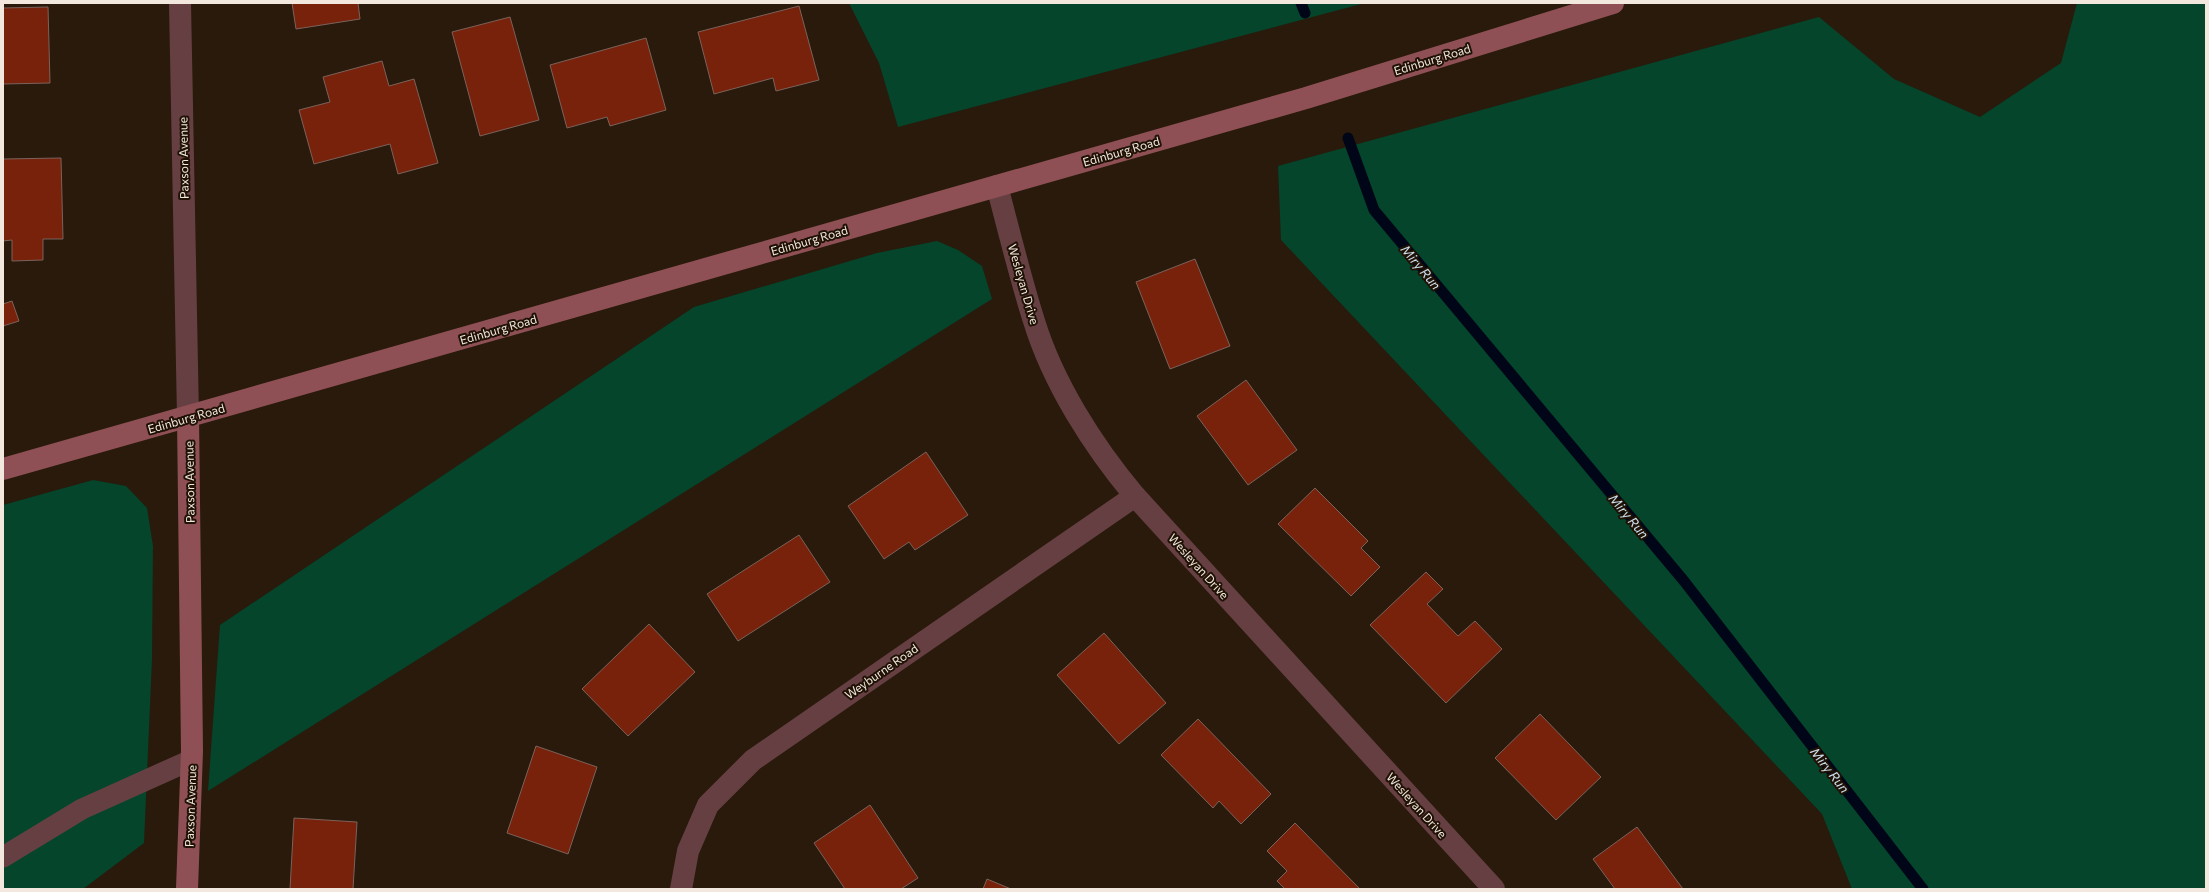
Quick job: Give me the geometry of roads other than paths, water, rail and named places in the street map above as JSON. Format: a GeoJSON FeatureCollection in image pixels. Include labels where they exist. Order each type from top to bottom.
{"type":"FeatureCollection","features":[{"type":"Feature","properties":{"kind":"main road","name":"Edinburg Road"},"geometry":{"type":"LineString","coordinates":[[3,470],[1306,98],[1614,3]]}},
{"type":"Feature","properties":{"kind":"main road","name":"Paxson Avenue"},"geometry":{"type":"LineString","coordinates":[[187,889],[191,760],[188,417]]}},
{"type":"Feature","properties":{"kind":"street","name":"Paxson Avenue"},"geometry":{"type":"LineString","coordinates":[[180,3],[188,417]]}},
{"type":"Feature","properties":{"kind":"street","name":"Wesleyan Drive"},"geometry":{"type":"LineString","coordinates":[[997,186],[1034,322],[1062,389],[1106,462],[1135,496],[1494,889]]}},
{"type":"Feature","properties":{"kind":"street","name":"Weyburne Road"},"geometry":{"type":"LineString","coordinates":[[681,889],[688,851],[708,805],[753,760],[1135,496]]}},
{"type":"Feature","properties":{"kind":"lane"},"geometry":{"type":"LineString","coordinates":[[3,857],[82,809],[191,760]]}},
{"type":"Feature","properties":{"kind":"waterway","name":"Miry Run"},"geometry":{"type":"LineString","coordinates":[[1301,3],[1305,13]]}},
{"type":"Feature","properties":{"kind":"waterway","name":"Miry Run"},"geometry":{"type":"LineString","coordinates":[[1348,138],[1374,210],[1684,581],[1923,889]]}}]}
